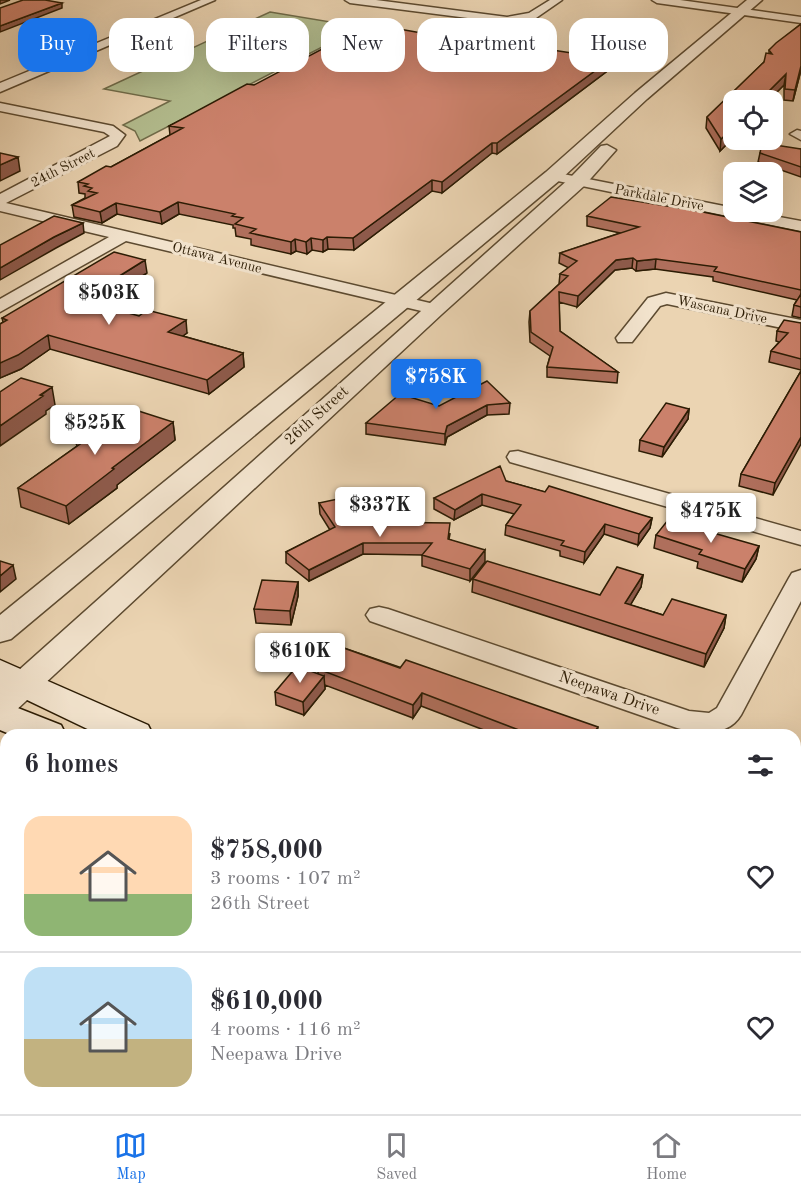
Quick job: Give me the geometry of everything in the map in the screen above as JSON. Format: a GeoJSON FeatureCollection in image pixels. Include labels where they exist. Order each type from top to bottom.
{"type":"FeatureCollection","features":[{"type":"Feature","properties":{"kind":"main road"},"geometry":{"type":"LineString","coordinates":[[9,687],[118,729]]}},
{"type":"Feature","properties":{"kind":"main road"},"geometry":{"type":"LineString","coordinates":[[0,714],[34,729]]}},
{"type":"Feature","properties":{"kind":"street"},"geometry":{"type":"LineString","coordinates":[[0,88],[210,0]]}},
{"type":"Feature","properties":{"kind":"street"},"geometry":{"type":"LineString","coordinates":[[350,0],[507,21],[532,16],[557,0]]}},
{"type":"Feature","properties":{"kind":"street"},"geometry":{"type":"LineString","coordinates":[[657,0],[801,20]]}},
{"type":"Feature","properties":{"kind":"street","name":"26th Street"},"geometry":{"type":"LineString","coordinates":[[0,632],[401,301],[565,179],[606,152],[620,117],[755,0]]}},
{"type":"Feature","properties":{"kind":"street","name":"24th Street"},"geometry":{"type":"LineString","coordinates":[[0,107],[116,132],[118,138],[112,144],[0,200]]}},
{"type":"Feature","properties":{"kind":"street","name":"26th Street"},"geometry":{"type":"LineString","coordinates":[[9,687],[434,309],[565,179]]}},
{"type":"Feature","properties":{"kind":"street","name":"Parkdale Drive"},"geometry":{"type":"LineString","coordinates":[[565,179],[801,226]]}},
{"type":"Feature","properties":{"kind":"street","name":"Ottawa Avenue"},"geometry":{"type":"LineString","coordinates":[[0,206],[434,309]]}},
{"type":"Feature","properties":{"kind":"street"},"geometry":{"type":"LineString","coordinates":[[0,307],[122,236]]}},
{"type":"Feature","properties":{"kind":"street","name":"Wascana Drive"},"geometry":{"type":"LineString","coordinates":[[625,338],[654,302],[666,298],[801,326]]}},
{"type":"Feature","properties":{"kind":"street"},"geometry":{"type":"LineString","coordinates":[[518,457],[801,538]]}},
{"type":"Feature","properties":{"kind":"street","name":"Neepawa Drive"},"geometry":{"type":"LineString","coordinates":[[379,615],[687,721],[713,723],[727,715],[801,578]]}},
{"type":"Feature","properties":{"kind":"green space"},"geometry":{"type":"Polygon","coordinates":[[[270,12],[306,18],[257,18],[270,12]]]}},
{"type":"Feature","properties":{"kind":"green space"},"geometry":{"type":"Polygon","coordinates":[[[309,18],[321,20],[321,48],[309,54],[309,18]]]}},
{"type":"Feature","properties":{"kind":"green space"},"geometry":{"type":"Polygon","coordinates":[[[206,42],[206,72],[274,72],[140,141],[135,131],[123,125],[170,101],[104,89],[141,72],[194,72],[194,47],[206,42]]]}},
{"type":"Feature","properties":{"kind":"building"},"geometry":{"type":"Polygon","coordinates":[[[23,0],[62,3],[0,26],[0,8],[23,0]]]}},
{"type":"Feature","properties":{"kind":"building"},"geometry":{"type":"Polygon","coordinates":[[[801,24],[801,66],[795,90],[785,89],[786,74],[770,90],[735,90],[764,62],[766,53],[772,54],[769,50],[801,24]]]}},
{"type":"Feature","properties":{"kind":"building"},"geometry":{"type":"Polygon","coordinates":[[[405,30],[417,32],[417,72],[557,72],[557,51],[569,53],[569,72],[593,72],[497,143],[492,143],[442,182],[432,180],[353,238],[327,237],[323,240],[311,238],[306,242],[295,239],[291,242],[250,233],[256,229],[235,224],[243,218],[232,216],[235,214],[178,202],[160,212],[116,203],[100,212],[72,205],[97,193],[88,191],[92,188],[84,186],[88,184],[78,182],[183,128],[169,126],[247,84],[254,85],[279,72],[309,72],[309,56],[321,50],[321,72],[405,72],[405,30]]]}},
{"type":"Feature","properties":{"kind":"building"},"geometry":{"type":"Polygon","coordinates":[[[723,102],[723,137],[721,139],[707,117],[723,102]]]}},
{"type":"Feature","properties":{"kind":"building"},"geometry":{"type":"Polygon","coordinates":[[[783,146],[801,149],[801,167],[760,153],[761,150],[783,150],[783,146]]]}},
{"type":"Feature","properties":{"kind":"building"},"geometry":{"type":"Polygon","coordinates":[[[0,153],[18,157],[0,165],[0,153]]]}},
{"type":"Feature","properties":{"kind":"building"},"geometry":{"type":"Polygon","coordinates":[[[611,197],[723,216],[723,222],[752,222],[801,232],[801,290],[714,271],[717,267],[656,259],[616,260],[578,296],[559,292],[560,331],[618,372],[547,367],[553,347],[531,332],[530,311],[568,276],[560,274],[577,261],[560,253],[639,227],[587,216],[611,197]]]}},
{"type":"Feature","properties":{"kind":"building"},"geometry":{"type":"Polygon","coordinates":[[[54,216],[83,223],[0,268],[0,245],[54,216]]]}},
{"type":"Feature","properties":{"kind":"building"},"geometry":{"type":"Polygon","coordinates":[[[114,252],[145,260],[81,300],[139,316],[147,310],[186,320],[168,332],[243,353],[207,380],[48,335],[18,355],[0,363],[0,324],[7,320],[2,318],[114,252]]]}},
{"type":"Feature","properties":{"kind":"building"},"geometry":{"type":"Polygon","coordinates":[[[801,294],[801,307],[794,305],[801,294]]]}},
{"type":"Feature","properties":{"kind":"building"},"geometry":{"type":"Polygon","coordinates":[[[784,320],[801,323],[801,359],[771,351],[788,333],[777,331],[784,320]]]}},
{"type":"Feature","properties":{"kind":"building"},"geometry":{"type":"Polygon","coordinates":[[[801,371],[801,437],[775,483],[741,474],[801,371]]]}},
{"type":"Feature","properties":{"kind":"building"},"geometry":{"type":"Polygon","coordinates":[[[21,378],[52,387],[40,395],[43,396],[0,426],[0,392],[21,378]]]}},
{"type":"Feature","properties":{"kind":"building"},"geometry":{"type":"Polygon","coordinates":[[[487,381],[510,403],[487,405],[447,426],[445,434],[366,423],[400,394],[439,406],[487,381]]]}},
{"type":"Feature","properties":{"kind":"building"},"geometry":{"type":"Polygon","coordinates":[[[666,403],[689,409],[664,447],[640,440],[666,403]]]}},
{"type":"Feature","properties":{"kind":"building"},"geometry":{"type":"Polygon","coordinates":[[[126,407],[173,422],[66,506],[18,488],[80,444],[76,443],[126,407]]]}},
{"type":"Feature","properties":{"kind":"building"},"geometry":{"type":"Polygon","coordinates":[[[500,466],[506,481],[545,492],[549,486],[652,518],[639,534],[605,524],[585,552],[561,545],[564,541],[506,525],[521,505],[482,494],[455,510],[434,498],[500,466]]]}},
{"type":"Feature","properties":{"kind":"building"},"geometry":{"type":"Polygon","coordinates":[[[347,497],[364,522],[450,523],[448,539],[485,550],[470,569],[422,555],[432,543],[363,543],[309,570],[286,552],[335,527],[319,503],[347,497]]]}},
{"type":"Feature","properties":{"kind":"building"},"geometry":{"type":"Polygon","coordinates":[[[668,520],[759,546],[745,569],[699,554],[702,550],[656,535],[668,520]]]}},
{"type":"Feature","properties":{"kind":"building"},"geometry":{"type":"Polygon","coordinates":[[[0,561],[13,565],[0,576],[0,561]]]}},
{"type":"Feature","properties":{"kind":"building"},"geometry":{"type":"Polygon","coordinates":[[[487,561],[600,595],[617,567],[643,575],[625,603],[663,615],[672,599],[726,615],[706,654],[473,579],[487,561]]]}},
{"type":"Feature","properties":{"kind":"building"},"geometry":{"type":"Polygon","coordinates":[[[262,580],[298,582],[290,611],[254,609],[262,580]]]}},
{"type":"Feature","properties":{"kind":"building"},"geometry":{"type":"Polygon","coordinates":[[[338,646],[400,668],[406,660],[598,727],[597,729],[516,729],[422,693],[413,705],[318,669],[338,646]]]}},
{"type":"Feature","properties":{"kind":"building"},"geometry":{"type":"Polygon","coordinates":[[[297,666],[324,676],[303,702],[275,692],[297,666]]]}}]}
